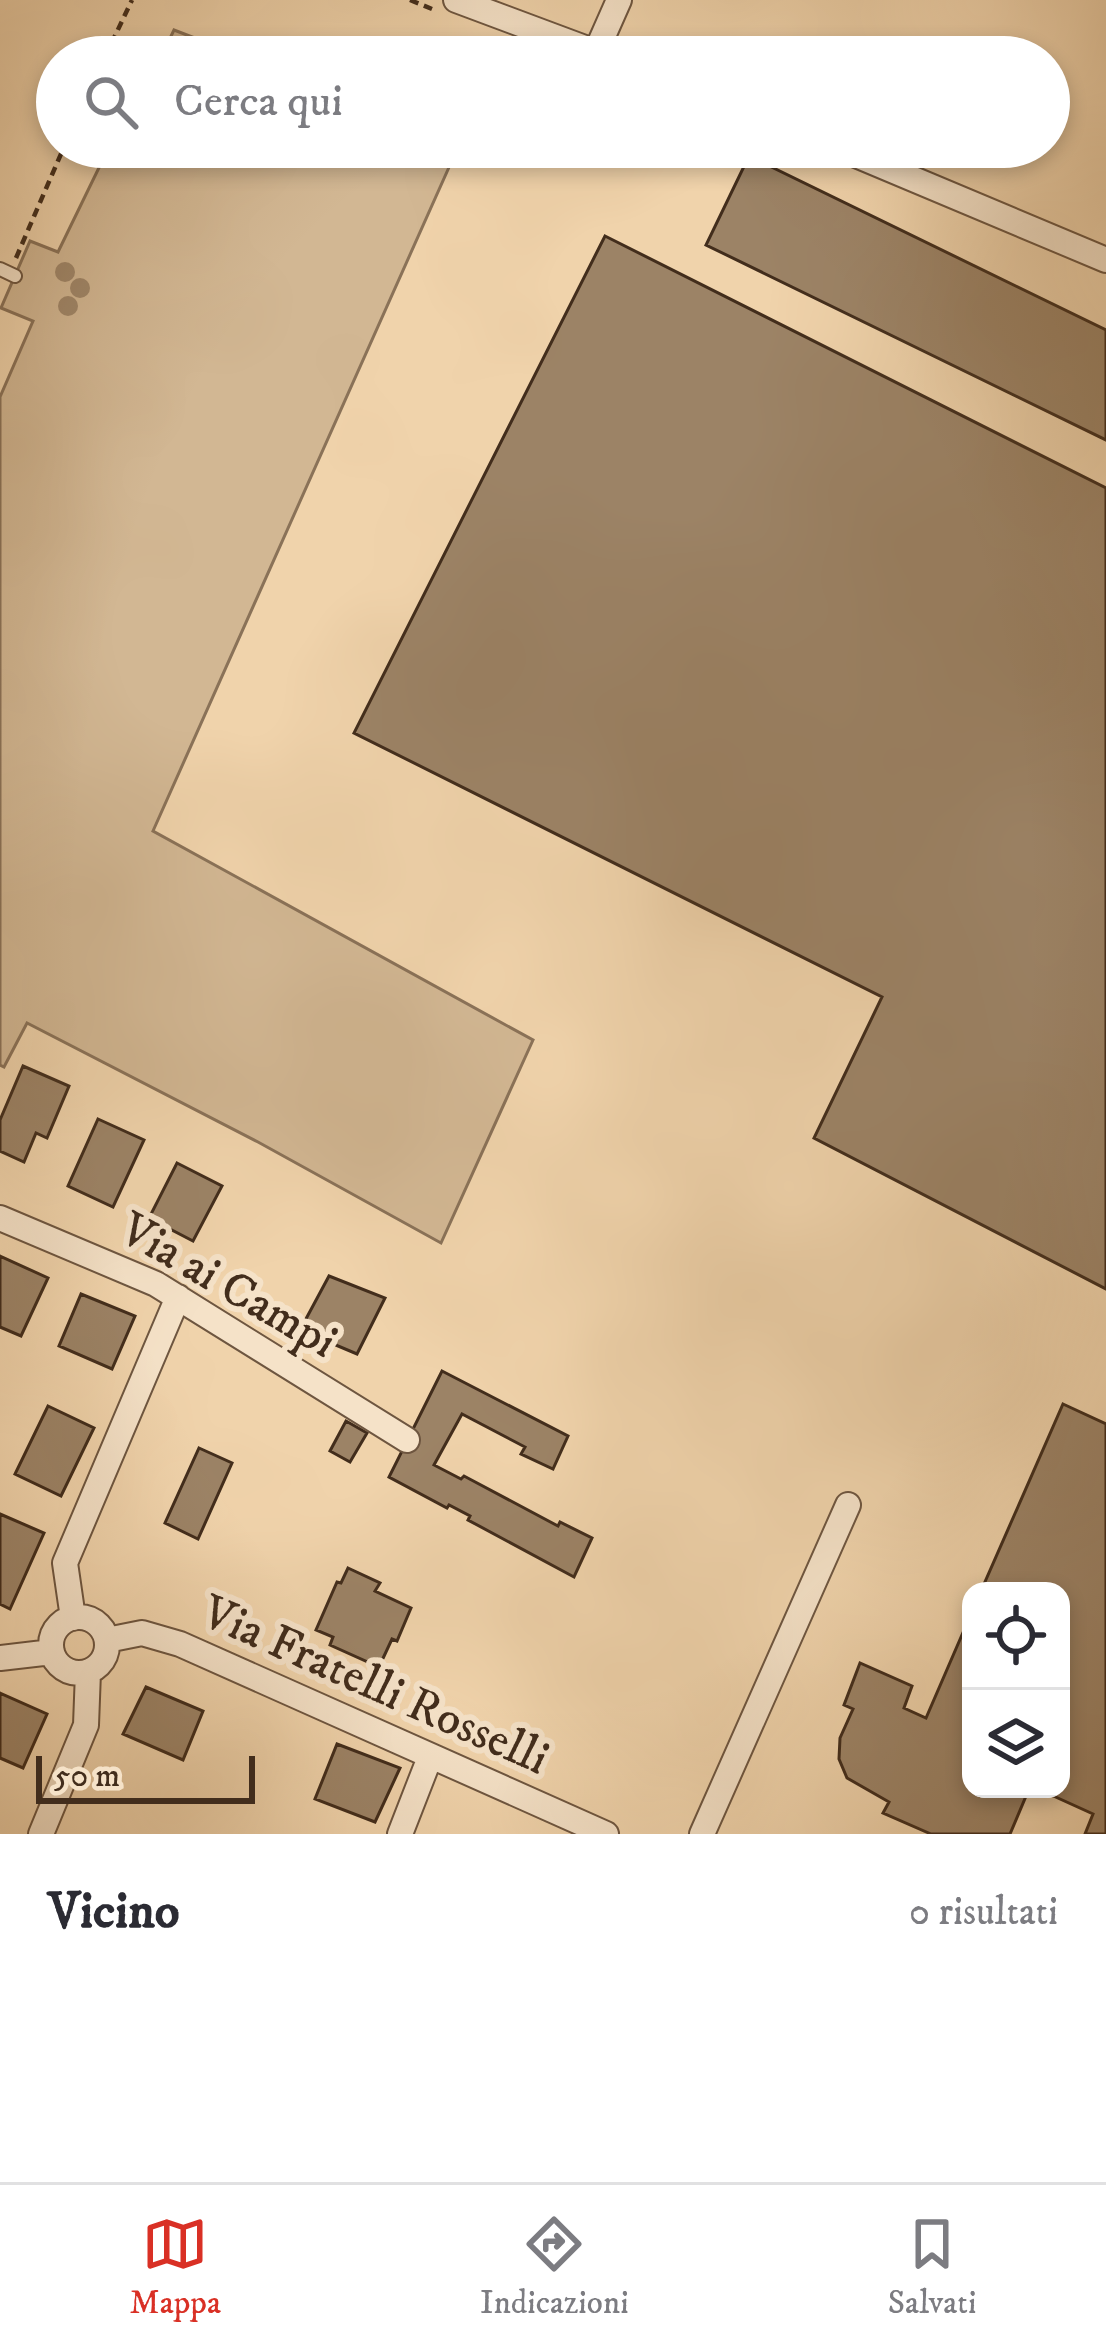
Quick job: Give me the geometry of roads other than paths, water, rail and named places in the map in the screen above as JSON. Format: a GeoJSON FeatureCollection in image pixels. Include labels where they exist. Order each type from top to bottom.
{"type":"FeatureCollection","features":[{"type":"Feature","properties":{"kind":"street"},"geometry":{"type":"LineString","coordinates":[[456,0],[554,36]]}},
{"type":"Feature","properties":{"kind":"street"},"geometry":{"type":"LineString","coordinates":[[608,36],[619,0]]}},
{"type":"Feature","properties":{"kind":"street"},"geometry":{"type":"LineString","coordinates":[[887,168],[1106,260]]}},
{"type":"Feature","properties":{"kind":"street","name":"Via ai Campi"},"geometry":{"type":"LineString","coordinates":[[0,1218],[178,1297],[407,1440]]}},
{"type":"Feature","properties":{"kind":"street"},"geometry":{"type":"LineString","coordinates":[[73,1618],[65,1563],[178,1297]]}},
{"type":"Feature","properties":{"kind":"street"},"geometry":{"type":"LineString","coordinates":[[702,1834],[848,1505]]}},
{"type":"Feature","properties":{"kind":"street"},"geometry":{"type":"LineString","coordinates":[[73,1618],[90,1620],[106,1640],[101,1663],[88,1672],[70,1672],[52,1652],[53,1635],[73,1618]]}},
{"type":"Feature","properties":{"kind":"street","name":"Via Fratelli Rosselli"},"geometry":{"type":"LineString","coordinates":[[106,1640],[142,1633],[180,1644],[606,1834]]}},
{"type":"Feature","properties":{"kind":"street"},"geometry":{"type":"LineString","coordinates":[[0,1658],[52,1652]]}},
{"type":"Feature","properties":{"kind":"street"},"geometry":{"type":"LineString","coordinates":[[41,1834],[86,1725],[88,1672]]}},
{"type":"Feature","properties":{"kind":"street"},"geometry":{"type":"LineString","coordinates":[[400,1834],[430,1757]]}}]}
